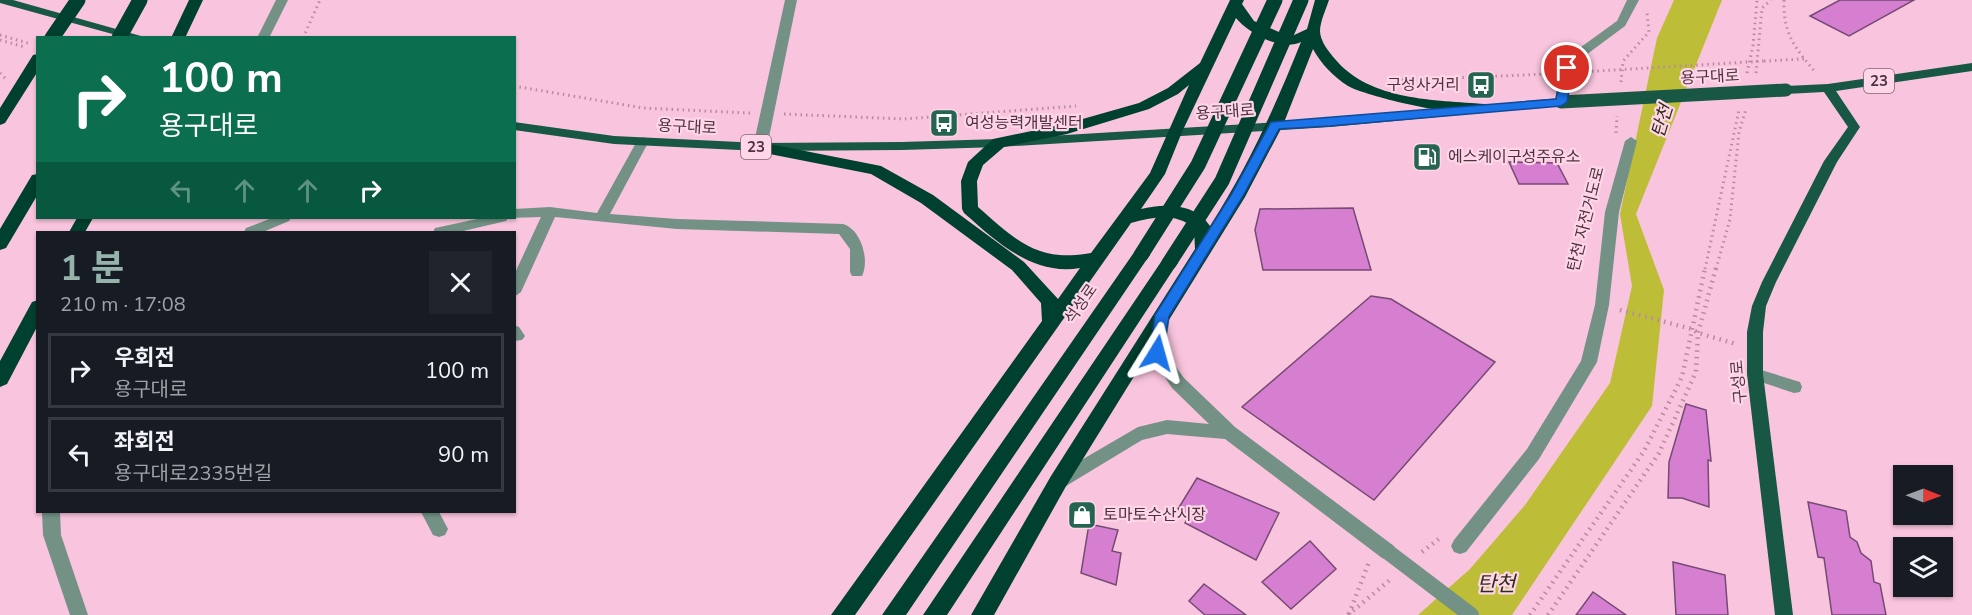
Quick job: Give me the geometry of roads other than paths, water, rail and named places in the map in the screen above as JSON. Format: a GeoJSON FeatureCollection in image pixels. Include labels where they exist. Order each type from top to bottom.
{"type":"FeatureCollection","features":[{"type":"Feature","properties":{"kind":"highway"},"geometry":{"type":"LineString","coordinates":[[53,36],[78,0]]}},
{"type":"Feature","properties":{"kind":"highway"},"geometry":{"type":"LineString","coordinates":[[120,36],[140,0]]}},
{"type":"Feature","properties":{"kind":"highway"},"geometry":{"type":"LineString","coordinates":[[179,36],[196,0]]}},
{"type":"Feature","properties":{"kind":"highway","name":"석성로"},"geometry":{"type":"LineString","coordinates":[[893,615],[1141,255],[1198,165],[1275,0]]}},
{"type":"Feature","properties":{"kind":"highway"},"geometry":{"type":"LineString","coordinates":[[934,615],[1169,263],[1221,181],[1301,0]]}},
{"type":"Feature","properties":{"kind":"highway"},"geometry":{"type":"LineString","coordinates":[[982,615],[1058,482],[1237,196],[1275,125],[1314,32],[1322,0]]}},
{"type":"Feature","properties":{"kind":"highway"},"geometry":{"type":"LineString","coordinates":[[1236,1],[1242,17],[1249,24],[1275,37],[1291,42],[1314,32]]}},
{"type":"Feature","properties":{"kind":"highway"},"geometry":{"type":"LineString","coordinates":[[842,615],[1157,174],[1174,132],[1236,1]]}},
{"type":"Feature","properties":{"kind":"highway"},"geometry":{"type":"LineString","coordinates":[[1314,32],[1321,53],[1343,77],[1388,98],[1485,109]]}},
{"type":"Feature","properties":{"kind":"highway"},"geometry":{"type":"LineString","coordinates":[[1095,259],[1065,264],[1035,257],[1006,240],[970,209],[969,181],[976,162],[999,143],[1068,129],[1144,106],[1173,91],[1189,78],[1214,49]]}},
{"type":"Feature","properties":{"kind":"highway"},"geometry":{"type":"LineString","coordinates":[[0,120],[32,59]]}},
{"type":"Feature","properties":{"kind":"highway"},"geometry":{"type":"LineString","coordinates":[[760,147],[875,170],[927,199],[1018,266],[1050,300],[1051,325]]}},
{"type":"Feature","properties":{"kind":"highway"},"geometry":{"type":"LineString","coordinates":[[0,244],[36,182]]}},
{"type":"Feature","properties":{"kind":"highway"},"geometry":{"type":"LineString","coordinates":[[1124,219],[1153,210],[1181,212],[1194,217],[1202,226],[1203,248]]}},
{"type":"Feature","properties":{"kind":"highway"},"geometry":{"type":"LineString","coordinates":[[0,379],[36,312]]}},
{"type":"Feature","properties":{"kind":"main road"},"geometry":{"type":"LineString","coordinates":[[0,0],[135,36]]}},
{"type":"Feature","properties":{"kind":"main road","name":"용구대로"},"geometry":{"type":"LineString","coordinates":[[516,126],[614,140],[760,147],[999,143],[1330,123],[1561,102],[1827,88],[1972,67]]}},
{"type":"Feature","properties":{"kind":"main road","name":"구성로"},"geometry":{"type":"LineString","coordinates":[[1784,615],[1754,350],[1759,306],[1831,162],[1854,127],[1827,88]]}},
{"type":"Feature","properties":{"kind":"street"},"geometry":{"type":"LineString","coordinates":[[264,36],[282,0]]}},
{"type":"Feature","properties":{"kind":"street"},"geometry":{"type":"LineString","coordinates":[[760,147],[791,0]]}},
{"type":"Feature","properties":{"kind":"street"},"geometry":{"type":"LineString","coordinates":[[1561,102],[1567,68],[1578,55],[1612,34],[1621,24],[1633,0]]}},
{"type":"Feature","properties":{"kind":"street"},"geometry":{"type":"LineString","coordinates":[[601,218],[644,141]]}},
{"type":"Feature","properties":{"kind":"street"},"geometry":{"type":"LineString","coordinates":[[1460,546],[1533,454],[1589,362],[1602,306],[1612,212],[1623,141]]}},
{"type":"Feature","properties":{"kind":"street"},"geometry":{"type":"LineString","coordinates":[[516,288],[550,212]]}},
{"type":"Feature","properties":{"kind":"street"},"geometry":{"type":"LineString","coordinates":[[516,214],[550,212],[677,224],[843,229],[856,248],[856,272]]}},
{"type":"Feature","properties":{"kind":"street"},"geometry":{"type":"LineString","coordinates":[[253,231],[282,219]]}},
{"type":"Feature","properties":{"kind":"street"},"geometry":{"type":"LineString","coordinates":[[445,231],[497,219]]}},
{"type":"Feature","properties":{"kind":"street"},"geometry":{"type":"LineString","coordinates":[[1162,315],[1157,353],[1178,383],[1229,432],[1471,615]]}},
{"type":"Feature","properties":{"kind":"street"},"geometry":{"type":"LineString","coordinates":[[1755,374],[1794,387]]}},
{"type":"Feature","properties":{"kind":"street"},"geometry":{"type":"LineString","coordinates":[[1058,482],[1138,434],[1167,427],[1229,432]]}},
{"type":"Feature","properties":{"kind":"street"},"geometry":{"type":"LineString","coordinates":[[51,513],[52,535],[79,615]]}},
{"type":"Feature","properties":{"kind":"street"},"geometry":{"type":"LineString","coordinates":[[431,513],[439,529]]}},
{"type":"Feature","properties":{"kind":"water","name":"탄천"},"geometry":{"type":"Polygon","coordinates":[[[1674,0],[1722,0],[1636,214],[1664,290],[1652,406],[1512,615],[1418,615],[1470,569],[1525,505],[1610,383],[1632,286],[1620,214],[1657,38],[1674,0]]]}},
{"type":"Feature","properties":{"kind":"place","name":"구성사거리"},"geometry":{"type":"Point","coordinates":[1481,85]}},
{"type":"Feature","properties":{"kind":"place","name":"여성능력개발센터"},"geometry":{"type":"Point","coordinates":[944,123]}},
{"type":"Feature","properties":{"kind":"place","name":"에스케이구성주유소"},"geometry":{"type":"Point","coordinates":[1427,157]}},
{"type":"Feature","properties":{"kind":"place","name":"토마토수산시장"},"geometry":{"type":"Point","coordinates":[1082,515]}}]}
